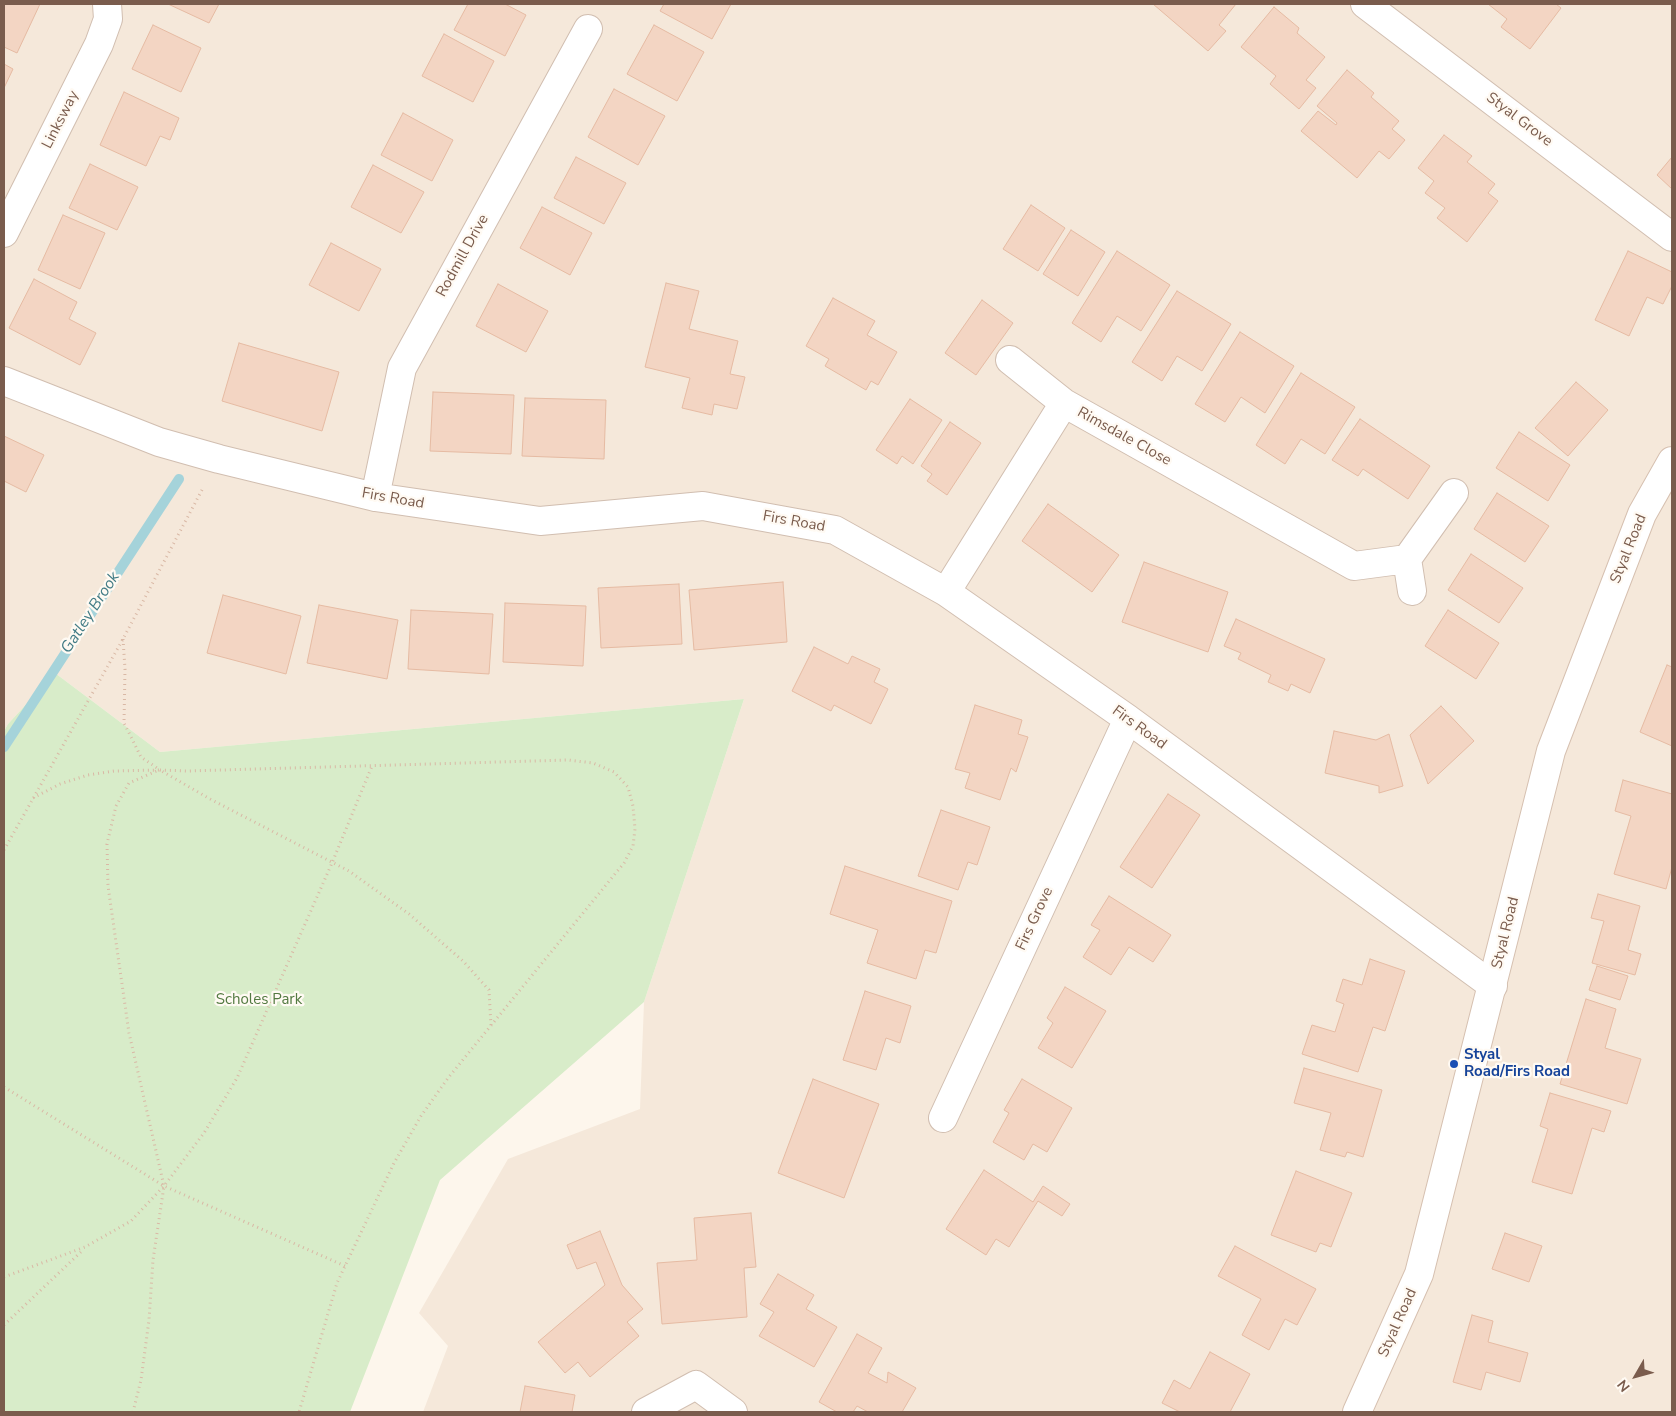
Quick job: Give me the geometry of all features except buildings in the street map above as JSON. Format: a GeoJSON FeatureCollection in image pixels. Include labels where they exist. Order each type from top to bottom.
{"type":"FeatureCollection","features":[{"type":"Feature","properties":{"kind":"street","name":"Linksway"},"geometry":{"type":"LineString","coordinates":[[4,233],[99,44],[108,19],[107,4]]}},
{"type":"Feature","properties":{"kind":"street","name":"Styal Grove"},"geometry":{"type":"LineString","coordinates":[[1365,4],[1672,237]]}},
{"type":"Feature","properties":{"kind":"street","name":"Rodmill Drive"},"geometry":{"type":"LineString","coordinates":[[375,497],[402,368],[588,29]]}},
{"type":"Feature","properties":{"kind":"street"},"geometry":{"type":"LineString","coordinates":[[1010,360],[1064,402]]}},
{"type":"Feature","properties":{"kind":"street","name":"Firs Road"},"geometry":{"type":"LineString","coordinates":[[4,381],[159,442],[219,459],[375,497],[540,521],[703,506],[835,530],[946,592],[1128,719],[1493,986]]}},
{"type":"Feature","properties":{"kind":"street","name":"Rimsdale Close"},"geometry":{"type":"LineString","coordinates":[[946,592],[1064,402],[1354,566],[1407,558]]}},
{"type":"Feature","properties":{"kind":"street","name":"Styal Road"},"geometry":{"type":"LineString","coordinates":[[1357,1412],[1420,1274],[1551,751],[1642,514],[1672,461]]}},
{"type":"Feature","properties":{"kind":"street"},"geometry":{"type":"LineString","coordinates":[[1412,591],[1407,558],[1454,493]]}},
{"type":"Feature","properties":{"kind":"street","name":"Firs Grove"},"geometry":{"type":"LineString","coordinates":[[943,1118],[1128,719]]}},
{"type":"Feature","properties":{"kind":"street"},"geometry":{"type":"LineString","coordinates":[[646,1412],[696,1385],[733,1412]]}},
{"type":"Feature","properties":{"kind":"path"},"geometry":{"type":"LineString","coordinates":[[4,850],[124,638],[219,459]]}},
{"type":"Feature","properties":{"kind":"path"},"geometry":{"type":"LineString","coordinates":[[124,638],[124,722],[141,758],[210,799],[349,871],[408,914],[463,961],[489,990],[491,1026]]}},
{"type":"Feature","properties":{"kind":"path"},"geometry":{"type":"LineString","coordinates":[[33,798],[60,784],[88,775],[114,771],[188,771],[568,760],[593,763],[614,772],[628,787],[633,806],[635,829],[633,846],[624,863],[448,1078],[421,1116],[394,1163],[337,1283],[299,1412]]}},
{"type":"Feature","properties":{"kind":"path"},"geometry":{"type":"LineString","coordinates":[[4,1277],[85,1247],[131,1221],[164,1186],[204,1133],[237,1078],[372,766]]}},
{"type":"Feature","properties":{"kind":"path"},"geometry":{"type":"LineString","coordinates":[[133,1412],[142,1371],[149,1320],[153,1260],[164,1186],[129,1033],[108,886],[107,844],[116,806],[129,783],[160,770]]}},
{"type":"Feature","properties":{"kind":"path"},"geometry":{"type":"LineString","coordinates":[[4,1087],[164,1186],[345,1266]]}},
{"type":"Feature","properties":{"kind":"path"},"geometry":{"type":"LineString","coordinates":[[4,1326],[85,1247]]}},
{"type":"Feature","properties":{"kind":"shaded area"},"geometry":{"type":"Polygon","coordinates":[[[4,4],[1672,4],[1672,1412],[423,1412],[448,1346],[419,1313],[508,1159],[640,1109],[644,1002],[744,699],[160,752],[55,673],[8,724],[4,731],[4,4]]]}},
{"type":"Feature","properties":{"kind":"green space","name":"Scholes Park"},"geometry":{"type":"Polygon","coordinates":[[[55,673],[160,752],[744,699],[644,1002],[440,1180],[350,1412],[4,1412],[4,731],[8,724],[55,673]]]}},
{"type":"Feature","properties":{"kind":"waterway","name":"Gatley Brook"},"geometry":{"type":"LineString","coordinates":[[4,747],[179,479]]}},
{"type":"Feature","properties":{"kind":"place","name":"Styal Road/Firs Road"},"geometry":{"type":"Point","coordinates":[1454,1064]}}]}
